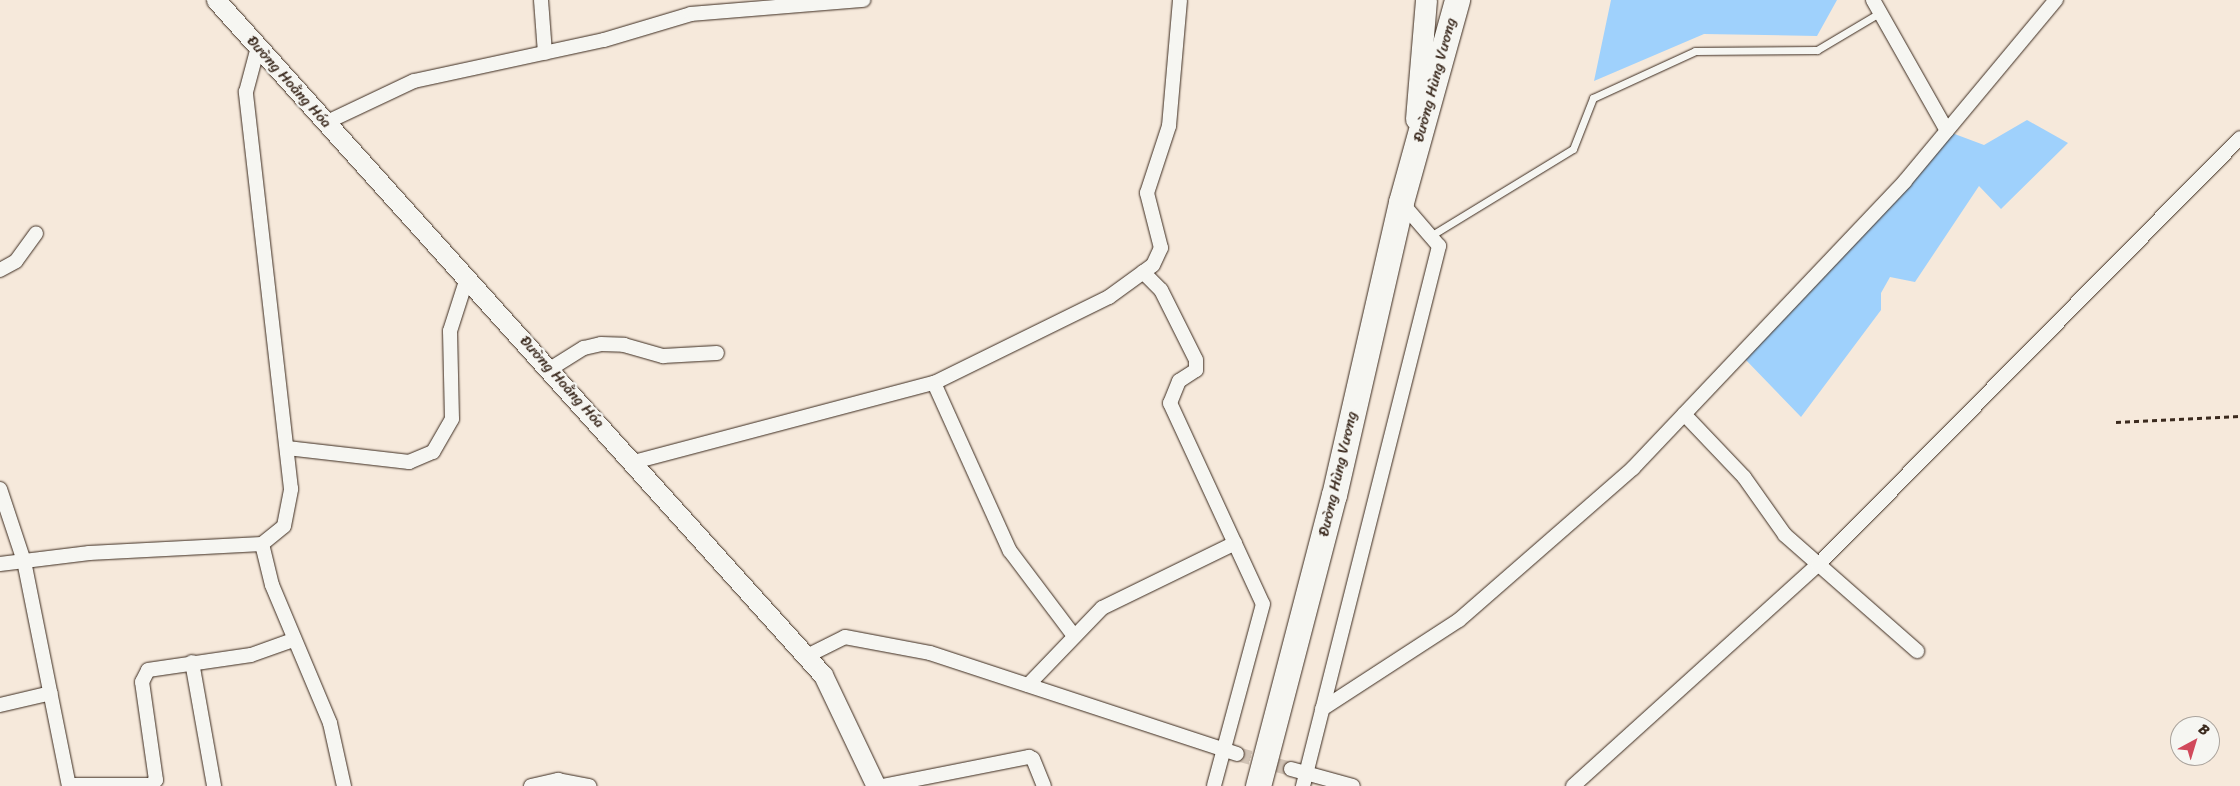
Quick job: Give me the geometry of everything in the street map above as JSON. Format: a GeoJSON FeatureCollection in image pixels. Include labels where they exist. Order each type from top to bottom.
{"type":"FeatureCollection","features":[{"type":"Feature","properties":{"kind":"highway","name":"Đường Hùng Vương"},"geometry":{"type":"LineString","coordinates":[[1413,160],[1443,0]]}},
{"type":"Feature","properties":{"kind":"highway","name":"Đường Hùng Vương"},"geometry":{"type":"LineString","coordinates":[[1258,786],[1334,496],[1401,202],[1457,0]]}},
{"type":"Feature","properties":{"kind":"main road","name":"Đường Hoằng Hóa"},"geometry":{"type":"LineString","coordinates":[[216,0],[634,462],[823,675],[876,786]]}},
{"type":"Feature","properties":{"kind":"main road"},"geometry":{"type":"LineString","coordinates":[[1413,160],[1426,0]]}},
{"type":"Feature","properties":{"kind":"street"},"geometry":{"type":"LineString","coordinates":[[541,0],[545,53]]}},
{"type":"Feature","properties":{"kind":"street"},"geometry":{"type":"LineString","coordinates":[[325,122],[414,81],[545,53],[691,14],[741,5],[863,0]]}},
{"type":"Feature","properties":{"kind":"street"},"geometry":{"type":"LineString","coordinates":[[634,462],[934,383],[1109,297],[1143,272],[1161,253],[1147,193],[1169,126],[1180,0]]}},
{"type":"Feature","properties":{"kind":"street"},"geometry":{"type":"LineString","coordinates":[[1322,709],[1459,620],[1633,468],[1947,131],[2056,0]]}},
{"type":"Feature","properties":{"kind":"street"},"geometry":{"type":"LineString","coordinates":[[1876,6],[1947,131]]}},
{"type":"Feature","properties":{"kind":"street"},"geometry":{"type":"LineString","coordinates":[[0,564],[262,544],[284,526],[290,507],[287,448],[246,92],[258,47]]}},
{"type":"Feature","properties":{"kind":"street"},"geometry":{"type":"LineString","coordinates":[[1573,786],[1818,565],[2240,138]]}},
{"type":"Feature","properties":{"kind":"street"},"geometry":{"type":"LineString","coordinates":[[1304,780],[1439,246],[1432,235],[1401,202]]}},
{"type":"Feature","properties":{"kind":"street"},"geometry":{"type":"LineString","coordinates":[[0,270],[16,261],[36,233]]}},
{"type":"Feature","properties":{"kind":"street"},"geometry":{"type":"LineString","coordinates":[[1143,272],[1161,290],[1196,360],[1196,370],[1179,381],[1170,404],[1263,604],[1223,746],[1214,786]]}},
{"type":"Feature","properties":{"kind":"street"},"geometry":{"type":"LineString","coordinates":[[287,448],[409,462],[433,452],[452,419],[450,331],[467,278]]}},
{"type":"Feature","properties":{"kind":"street"},"geometry":{"type":"LineString","coordinates":[[550,369],[584,348],[601,344],[624,344],[663,356],[717,353]]}},
{"type":"Feature","properties":{"kind":"street"},"geometry":{"type":"LineString","coordinates":[[934,383],[1010,551],[1074,636]]}},
{"type":"Feature","properties":{"kind":"street"},"geometry":{"type":"LineString","coordinates":[[1684,414],[1744,477],[1785,534],[1916,651]]}},
{"type":"Feature","properties":{"kind":"street"},"geometry":{"type":"LineString","coordinates":[[0,489],[24,561],[69,785],[154,782],[142,682],[155,666],[251,655],[293,640]]}},
{"type":"Feature","properties":{"kind":"street"},"geometry":{"type":"LineString","coordinates":[[1028,685],[1102,608],[1235,543]]}},
{"type":"Feature","properties":{"kind":"street"},"geometry":{"type":"LineString","coordinates":[[262,544],[272,585],[293,640],[330,723],[344,786]]}},
{"type":"Feature","properties":{"kind":"street"},"geometry":{"type":"LineString","coordinates":[[807,656],[845,637],[930,653],[1223,746],[1237,754]]}},
{"type":"Feature","properties":{"kind":"street"},"geometry":{"type":"LineString","coordinates":[[192,662],[214,786]]}},
{"type":"Feature","properties":{"kind":"street"},"geometry":{"type":"LineString","coordinates":[[0,705],[51,693]]}},
{"type":"Feature","properties":{"kind":"street"},"geometry":{"type":"LineString","coordinates":[[882,786],[1029,757],[1034,759],[1044,786]]}},
{"type":"Feature","properties":{"kind":"street"},"geometry":{"type":"LineString","coordinates":[[1291,769],[1304,780],[1353,786]]}},
{"type":"Feature","properties":{"kind":"street"},"geometry":{"type":"LineString","coordinates":[[531,786],[558,780],[589,786]]}},
{"type":"Feature","properties":{"kind":"lane"},"geometry":{"type":"LineString","coordinates":[[1432,235],[1573,149],[1593,98],[1695,51],[1817,50],[1876,6]]}},
{"type":"Feature","properties":{"kind":"path"},"geometry":{"type":"LineString","coordinates":[[2116,422],[2240,416]]}},
{"type":"Feature","properties":{"kind":"water"},"geometry":{"type":"Polygon","coordinates":[[[1611,0],[1837,0],[1817,36],[1704,34],[1594,81],[1611,0]]]}},
{"type":"Feature","properties":{"kind":"water"},"geometry":{"type":"Polygon","coordinates":[[[2027,120],[2068,143],[2001,209],[1979,186],[1915,282],[1890,277],[1881,293],[1881,310],[1801,417],[1744,358],[1952,133],[1984,145],[2027,120]]]}},
{"type":"Feature","properties":{"kind":"tunnel"},"geometry":{"type":"LineString","coordinates":[[1237,754],[1291,769]]}}]}
